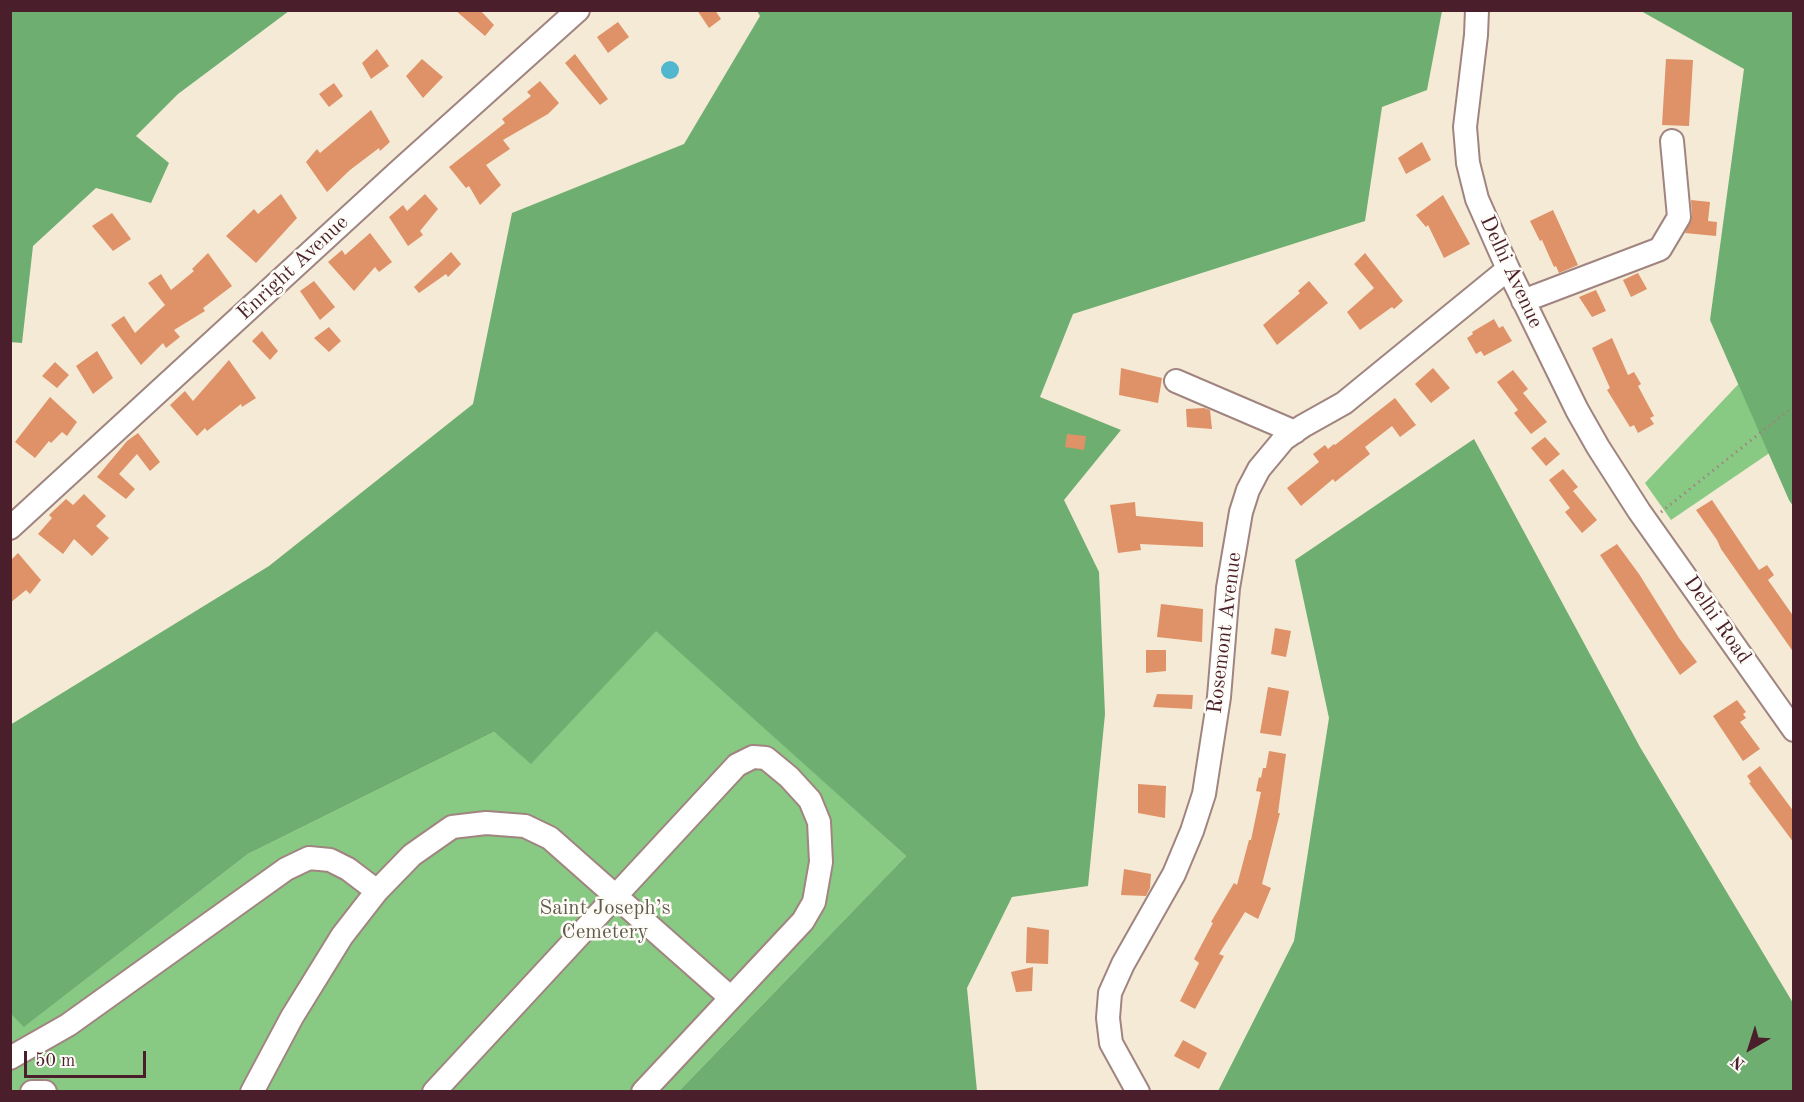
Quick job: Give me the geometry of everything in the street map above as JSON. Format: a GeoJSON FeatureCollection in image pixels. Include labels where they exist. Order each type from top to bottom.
{"type":"FeatureCollection","features":[{"type":"Feature","properties":{"kind":"street","name":"Enright Avenue"},"geometry":{"type":"LineString","coordinates":[[10,528],[578,10]]}},
{"type":"Feature","properties":{"kind":"street","name":"Delhi Avenue"},"geometry":{"type":"LineString","coordinates":[[1477,10],[1465,127],[1468,163],[1477,199],[1523,301],[1577,410],[1598,447],[1644,516]]}},
{"type":"Feature","properties":{"kind":"street"},"geometry":{"type":"LineString","coordinates":[[1523,301],[1660,249],[1679,217],[1672,141]]}},
{"type":"Feature","properties":{"kind":"street","name":"Rosemont Avenue"},"geometry":{"type":"LineString","coordinates":[[1138,1092],[1111,1043],[1108,1018],[1110,993],[1123,964],[1174,874],[1204,794],[1219,697],[1228,588],[1241,512],[1248,490],[1259,469],[1284,439],[1344,403],[1508,269]]}},
{"type":"Feature","properties":{"kind":"street"},"geometry":{"type":"LineString","coordinates":[[1176,381],[1295,432]]}},
{"type":"Feature","properties":{"kind":"street","name":"Delhi Road"},"geometry":{"type":"LineString","coordinates":[[1644,516],[1794,730]]}},
{"type":"Feature","properties":{"kind":"street"},"geometry":{"type":"LineString","coordinates":[[434,1092],[737,765],[753,757],[766,758],[789,777],[810,800],[819,822],[821,862],[814,902],[803,921],[643,1092]]}},
{"type":"Feature","properties":{"kind":"street"},"geometry":{"type":"LineString","coordinates":[[252,1092],[292,1017],[336,946],[377,891],[412,855],[452,827],[486,822],[525,826],[550,838],[731,998]]}},
{"type":"Feature","properties":{"kind":"street"},"geometry":{"type":"LineString","coordinates":[[10,1058],[68,1025],[286,869],[309,858],[330,860],[348,869],[377,891]]}},
{"type":"Feature","properties":{"kind":"street"},"geometry":{"type":"LineString","coordinates":[[32,1092],[45,1092]]}},
{"type":"Feature","properties":{"kind":"path"},"geometry":{"type":"LineString","coordinates":[[1644,516],[1794,406]]}},
{"type":"Feature","properties":{"kind":"green space"},"geometry":{"type":"Polygon","coordinates":[[[11,10],[289,11],[178,94],[136,136],[169,163],[151,203],[96,188],[33,246],[22,343],[10,342],[11,10]]]}},
{"type":"Feature","properties":{"kind":"green space"},"geometry":{"type":"Polygon","coordinates":[[[757,11],[1442,11],[1427,90],[1382,107],[1365,221],[1073,314],[1040,397],[1121,430],[1064,500],[1099,572],[1105,714],[1088,886],[1012,897],[967,988],[977,1091],[679,1091],[906,856],[656,631],[531,764],[494,732],[248,854],[24,1027],[10,1013],[10,725],[269,566],[473,404],[512,213],[684,144],[760,16],[757,11]]]}},
{"type":"Feature","properties":{"kind":"green space"},"geometry":{"type":"Polygon","coordinates":[[[1641,11],[1793,11],[1793,506],[1710,320],[1744,69],[1641,11]]]}},
{"type":"Feature","properties":{"kind":"green space"},"geometry":{"type":"Polygon","coordinates":[[[1781,339],[1793,437],[1671,520],[1645,483],[1781,339]]]}},
{"type":"Feature","properties":{"kind":"green space"},"geometry":{"type":"Polygon","coordinates":[[[1474,439],[1640,747],[1793,1003],[1793,1091],[1218,1091],[1294,941],[1329,718],[1295,560],[1474,439]]]}},
{"type":"Feature","properties":{"kind":"green space","name":"Saint Joseph’s Cemetery"},"geometry":{"type":"Polygon","coordinates":[[[656,630],[906,856],[679,1091],[11,1091],[10,1013],[25,1026],[248,854],[494,732],[531,763],[656,630]]]}},
{"type":"Feature","properties":{"kind":"water"},"geometry":{"type":"Polygon","coordinates":[[[666,61],[674,61],[679,66],[677,77],[666,79],[661,74],[661,66],[666,61]]]}},
{"type":"Feature","properties":{"kind":"building"},"geometry":{"type":"Polygon","coordinates":[[[455,10],[480,10],[494,25],[485,36],[455,10]]]}},
{"type":"Feature","properties":{"kind":"building"},"geometry":{"type":"Polygon","coordinates":[[[697,10],[715,10],[721,19],[709,28],[697,10]]]}},
{"type":"Feature","properties":{"kind":"building"},"geometry":{"type":"Polygon","coordinates":[[[618,22],[629,37],[608,53],[597,37],[618,22]]]}},
{"type":"Feature","properties":{"kind":"building"},"geometry":{"type":"Polygon","coordinates":[[[377,49],[389,66],[371,79],[362,63],[377,49]]]}},
{"type":"Feature","properties":{"kind":"building"},"geometry":{"type":"Polygon","coordinates":[[[575,54],[608,99],[600,105],[565,63],[575,54]]]}},
{"type":"Feature","properties":{"kind":"building"},"geometry":{"type":"Polygon","coordinates":[[[422,59],[443,77],[423,98],[406,76],[422,59]]]}},
{"type":"Feature","properties":{"kind":"building"},"geometry":{"type":"Polygon","coordinates":[[[1666,59],[1693,60],[1689,126],[1662,125],[1666,59]]]}},
{"type":"Feature","properties":{"kind":"building"},"geometry":{"type":"Polygon","coordinates":[[[540,81],[559,103],[548,114],[503,140],[510,149],[486,165],[501,185],[480,205],[469,186],[466,188],[449,167],[505,123],[502,119],[531,96],[527,92],[540,81]]]}},
{"type":"Feature","properties":{"kind":"building"},"geometry":{"type":"Polygon","coordinates":[[[334,83],[343,96],[329,107],[319,94],[334,83]]]}},
{"type":"Feature","properties":{"kind":"building"},"geometry":{"type":"Polygon","coordinates":[[[371,110],[390,142],[350,170],[327,192],[306,162],[317,149],[320,153],[371,110]]]}},
{"type":"Feature","properties":{"kind":"building"},"geometry":{"type":"Polygon","coordinates":[[[1422,142],[1431,160],[1406,174],[1398,158],[1422,142]]]}},
{"type":"Feature","properties":{"kind":"building"},"geometry":{"type":"Polygon","coordinates":[[[281,194],[297,218],[256,263],[226,236],[254,209],[258,214],[281,194]]]}},
{"type":"Feature","properties":{"kind":"building"},"geometry":{"type":"Polygon","coordinates":[[[425,194],[438,209],[420,231],[423,235],[408,246],[389,217],[403,205],[407,211],[425,194]]]}},
{"type":"Feature","properties":{"kind":"building"},"geometry":{"type":"Polygon","coordinates":[[[1443,195],[1470,244],[1444,258],[1428,225],[1426,227],[1416,215],[1443,195]]]}},
{"type":"Feature","properties":{"kind":"building"},"geometry":{"type":"Polygon","coordinates":[[[1691,200],[1710,202],[1708,221],[1717,222],[1716,236],[1685,233],[1692,216],[1691,200]]]}},
{"type":"Feature","properties":{"kind":"building"},"geometry":{"type":"Polygon","coordinates":[[[1553,210],[1578,265],[1559,273],[1530,221],[1553,210]]]}},
{"type":"Feature","properties":{"kind":"building"},"geometry":{"type":"Polygon","coordinates":[[[112,213],[131,239],[113,251],[92,226],[112,213]]]}},
{"type":"Feature","properties":{"kind":"building"},"geometry":{"type":"Polygon","coordinates":[[[370,233],[392,262],[379,272],[375,267],[354,291],[328,262],[342,250],[345,255],[370,233]]]}},
{"type":"Feature","properties":{"kind":"building"},"geometry":{"type":"Polygon","coordinates":[[[451,252],[461,264],[448,277],[446,274],[419,293],[414,287],[451,252]]]}},
{"type":"Feature","properties":{"kind":"building"},"geometry":{"type":"Polygon","coordinates":[[[208,253],[232,286],[203,308],[205,311],[174,330],[180,337],[166,348],[163,343],[141,365],[111,325],[124,316],[135,333],[165,305],[148,283],[161,274],[171,290],[194,271],[192,269],[208,253]]]}},
{"type":"Feature","properties":{"kind":"building"},"geometry":{"type":"Polygon","coordinates":[[[1365,253],[1403,301],[1360,330],[1347,312],[1374,288],[1354,264],[1365,253]]]}},
{"type":"Feature","properties":{"kind":"building"},"geometry":{"type":"Polygon","coordinates":[[[1638,273],[1647,289],[1631,297],[1623,280],[1638,273]]]}},
{"type":"Feature","properties":{"kind":"building"},"geometry":{"type":"Polygon","coordinates":[[[314,281],[335,307],[320,320],[300,291],[314,281]]]}},
{"type":"Feature","properties":{"kind":"building"},"geometry":{"type":"Polygon","coordinates":[[[1309,281],[1328,303],[1277,345],[1263,325],[1300,293],[1298,291],[1309,281]]]}},
{"type":"Feature","properties":{"kind":"building"},"geometry":{"type":"Polygon","coordinates":[[[1596,290],[1606,311],[1592,317],[1579,297],[1596,290]]]}},
{"type":"Feature","properties":{"kind":"building"},"geometry":{"type":"Polygon","coordinates":[[[1494,319],[1499,328],[1503,326],[1512,341],[1484,356],[1481,351],[1476,354],[1467,338],[1473,334],[1472,332],[1494,319]]]}},
{"type":"Feature","properties":{"kind":"building"},"geometry":{"type":"Polygon","coordinates":[[[329,327],[341,341],[329,352],[314,338],[329,327]]]}},
{"type":"Feature","properties":{"kind":"building"},"geometry":{"type":"Polygon","coordinates":[[[262,331],[278,351],[270,360],[252,341],[262,331]]]}},
{"type":"Feature","properties":{"kind":"building"},"geometry":{"type":"Polygon","coordinates":[[[1612,338],[1628,375],[1634,372],[1641,384],[1638,386],[1654,416],[1650,418],[1654,424],[1638,433],[1634,425],[1630,427],[1607,390],[1610,388],[1592,348],[1612,338]]]}},
{"type":"Feature","properties":{"kind":"building"},"geometry":{"type":"Polygon","coordinates":[[[97,351],[113,378],[93,394],[76,366],[97,351]]]}},
{"type":"Feature","properties":{"kind":"building"},"geometry":{"type":"Polygon","coordinates":[[[229,360],[256,398],[242,407],[241,404],[207,431],[205,428],[197,436],[170,405],[185,391],[193,401],[229,360]]]}},
{"type":"Feature","properties":{"kind":"building"},"geometry":{"type":"Polygon","coordinates":[[[55,362],[69,375],[57,388],[42,376],[55,362]]]}},
{"type":"Feature","properties":{"kind":"building"},"geometry":{"type":"Polygon","coordinates":[[[1121,368],[1162,378],[1158,403],[1119,395],[1121,368]]]}},
{"type":"Feature","properties":{"kind":"building"},"geometry":{"type":"Polygon","coordinates":[[[1433,368],[1450,388],[1431,403],[1415,384],[1433,368]]]}},
{"type":"Feature","properties":{"kind":"building"},"geometry":{"type":"Polygon","coordinates":[[[1513,370],[1528,389],[1523,393],[1547,422],[1531,434],[1514,413],[1518,410],[1497,382],[1513,370]]]}},
{"type":"Feature","properties":{"kind":"building"},"geometry":{"type":"Polygon","coordinates":[[[50,397],[77,422],[67,436],[62,432],[51,443],[49,441],[35,458],[15,442],[50,397]]]}},
{"type":"Feature","properties":{"kind":"building"},"geometry":{"type":"Polygon","coordinates":[[[1395,398],[1416,425],[1400,437],[1392,426],[1365,447],[1370,454],[1335,482],[1333,479],[1301,506],[1287,488],[1319,462],[1313,454],[1325,445],[1328,449],[1335,445],[1395,398]]]}},
{"type":"Feature","properties":{"kind":"building"},"geometry":{"type":"Polygon","coordinates":[[[1186,409],[1210,410],[1212,429],[1187,427],[1186,409]]]}},
{"type":"Feature","properties":{"kind":"building"},"geometry":{"type":"Polygon","coordinates":[[[138,433],[160,462],[150,471],[137,454],[119,474],[135,489],[126,499],[97,477],[127,441],[138,433]]]}},
{"type":"Feature","properties":{"kind":"building"},"geometry":{"type":"Polygon","coordinates":[[[1067,434],[1086,436],[1084,450],[1065,447],[1067,434]]]}},
{"type":"Feature","properties":{"kind":"building"},"geometry":{"type":"Polygon","coordinates":[[[1545,437],[1560,454],[1546,466],[1531,448],[1545,437]]]}},
{"type":"Feature","properties":{"kind":"building"},"geometry":{"type":"Polygon","coordinates":[[[1563,469],[1578,487],[1573,491],[1597,520],[1582,533],[1565,512],[1570,508],[1549,480],[1563,469]]]}},
{"type":"Feature","properties":{"kind":"building"},"geometry":{"type":"Polygon","coordinates":[[[84,494],[106,516],[96,526],[109,538],[92,556],[74,539],[63,554],[38,534],[52,518],[49,515],[66,499],[73,505],[84,494]]]}},
{"type":"Feature","properties":{"kind":"building"},"geometry":{"type":"Polygon","coordinates":[[[1712,500],[1759,570],[1767,565],[1774,575],[1768,580],[1794,617],[1794,653],[1696,510],[1712,500]]]}},
{"type":"Feature","properties":{"kind":"building"},"geometry":{"type":"Polygon","coordinates":[[[1135,502],[1136,516],[1203,522],[1203,547],[1140,544],[1141,550],[1118,553],[1110,505],[1135,502]]]}},
{"type":"Feature","properties":{"kind":"building"},"geometry":{"type":"Polygon","coordinates":[[[1617,544],[1697,662],[1680,675],[1600,555],[1617,544]]]}},
{"type":"Feature","properties":{"kind":"building"},"geometry":{"type":"Polygon","coordinates":[[[18,553],[41,580],[30,594],[26,590],[10,603],[10,561],[18,553]]]}},
{"type":"Feature","properties":{"kind":"building"},"geometry":{"type":"Polygon","coordinates":[[[1161,604],[1203,609],[1202,642],[1157,637],[1161,604]]]}},
{"type":"Feature","properties":{"kind":"building"},"geometry":{"type":"Polygon","coordinates":[[[1275,628],[1291,631],[1286,657],[1271,654],[1275,628]]]}},
{"type":"Feature","properties":{"kind":"building"},"geometry":{"type":"Polygon","coordinates":[[[1146,650],[1166,650],[1166,671],[1146,673],[1146,650]]]}},
{"type":"Feature","properties":{"kind":"building"},"geometry":{"type":"Polygon","coordinates":[[[1268,687],[1289,691],[1281,736],[1260,733],[1268,687]]]}},
{"type":"Feature","properties":{"kind":"building"},"geometry":{"type":"Polygon","coordinates":[[[1157,694],[1193,695],[1192,709],[1153,707],[1157,694]]]}},
{"type":"Feature","properties":{"kind":"building"},"geometry":{"type":"Polygon","coordinates":[[[1737,700],[1746,712],[1743,714],[1746,718],[1740,722],[1760,749],[1743,761],[1713,716],[1737,700]]]}},
{"type":"Feature","properties":{"kind":"building"},"geometry":{"type":"Polygon","coordinates":[[[1269,751],[1286,754],[1278,813],[1280,813],[1262,884],[1271,888],[1258,919],[1245,912],[1219,954],[1224,956],[1195,1009],[1180,1001],[1199,963],[1194,959],[1213,923],[1211,922],[1234,883],[1237,885],[1249,840],[1251,840],[1261,792],[1256,791],[1259,777],[1261,778],[1263,768],[1266,768],[1269,751]]]}},
{"type":"Feature","properties":{"kind":"building"},"geometry":{"type":"Polygon","coordinates":[[[1760,766],[1794,812],[1794,843],[1749,783],[1751,782],[1747,776],[1760,766]]]}},
{"type":"Feature","properties":{"kind":"building"},"geometry":{"type":"Polygon","coordinates":[[[1138,784],[1166,786],[1165,818],[1138,813],[1138,784]]]}},
{"type":"Feature","properties":{"kind":"building"},"geometry":{"type":"Polygon","coordinates":[[[1124,869],[1151,874],[1150,888],[1146,896],[1121,895],[1124,869]]]}},
{"type":"Feature","properties":{"kind":"building"},"geometry":{"type":"Polygon","coordinates":[[[1027,927],[1049,930],[1048,964],[1026,963],[1027,927]]]}},
{"type":"Feature","properties":{"kind":"building"},"geometry":{"type":"Polygon","coordinates":[[[1033,967],[1032,991],[1016,992],[1011,972],[1033,967]]]}},
{"type":"Feature","properties":{"kind":"building"},"geometry":{"type":"Polygon","coordinates":[[[1183,1040],[1207,1053],[1199,1069],[1174,1056],[1183,1040]]]}}]}
